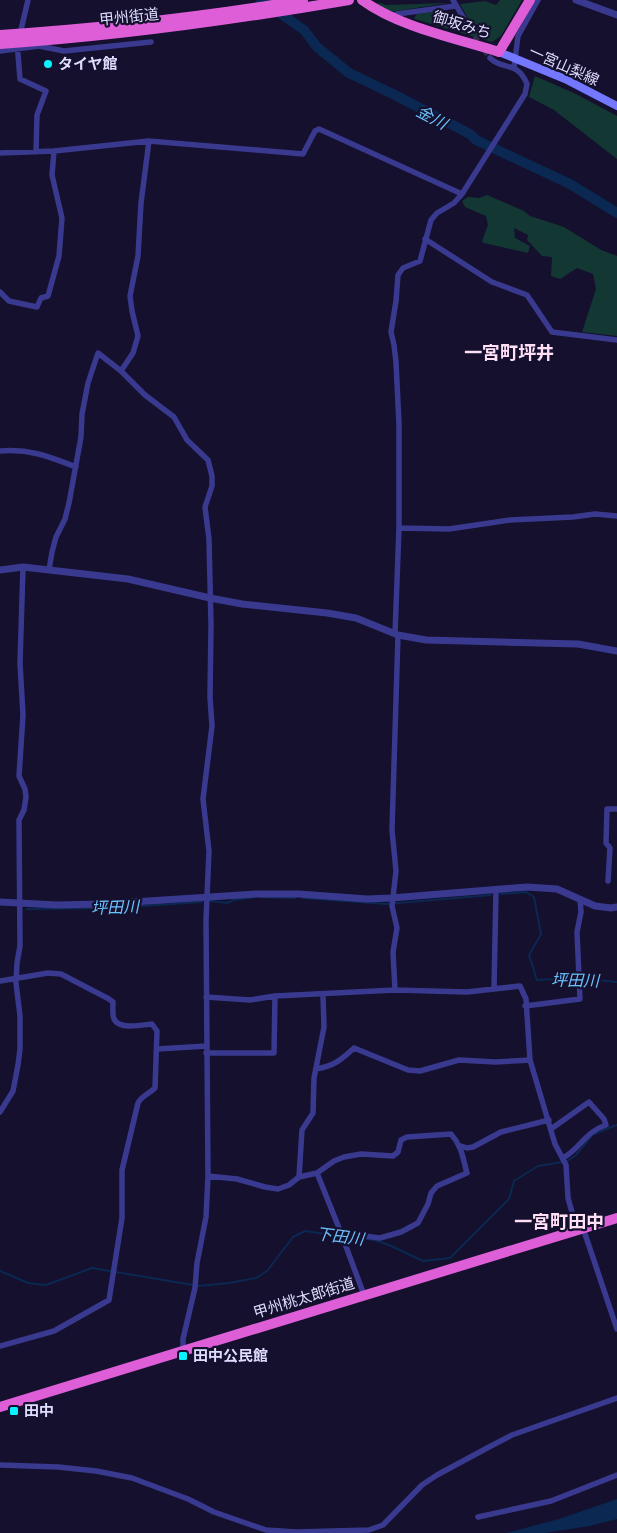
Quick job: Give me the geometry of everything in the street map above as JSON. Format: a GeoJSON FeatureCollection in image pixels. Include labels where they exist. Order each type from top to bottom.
{"type":"FeatureCollection","features":[{"type":"Feature","properties":{"kind":"highway"},"geometry":{"type":"LineString","coordinates":[[138,28],[303,0]]}},
{"type":"Feature","properties":{"kind":"highway","name":"甲州街道"},"geometry":{"type":"LineString","coordinates":[[0,44],[138,28],[230,20],[349,0]]}},
{"type":"Feature","properties":{"kind":"highway","name":"御坂みち"},"geometry":{"type":"LineString","coordinates":[[362,0],[391,17],[408,24],[498,55],[530,0]]}},
{"type":"Feature","properties":{"kind":"highway"},"geometry":{"type":"LineString","coordinates":[[522,12],[526,0]]}},
{"type":"Feature","properties":{"kind":"highway"},"geometry":{"type":"LineString","coordinates":[[0,36],[18,42]]}},
{"type":"Feature","properties":{"kind":"highway","name":"甲州桃太郎街道"},"geometry":{"type":"LineString","coordinates":[[0,1407],[617,1218]]}},
{"type":"Feature","properties":{"kind":"main road","name":"一宮山梨線"},"geometry":{"type":"LineString","coordinates":[[498,55],[518,60],[565,79],[617,106]]}},
{"type":"Feature","properties":{"kind":"street"},"geometry":{"type":"LineString","coordinates":[[28,0],[18,42],[20,79],[46,91],[37,115],[36,152]]}},
{"type":"Feature","properties":{"kind":"street"},"geometry":{"type":"LineString","coordinates":[[514,68],[518,36],[538,0]]}},
{"type":"Feature","properties":{"kind":"street"},"geometry":{"type":"LineString","coordinates":[[576,0],[617,15]]}},
{"type":"Feature","properties":{"kind":"street"},"geometry":{"type":"LineString","coordinates":[[391,17],[397,14],[454,3],[470,30]]}},
{"type":"Feature","properties":{"kind":"street"},"geometry":{"type":"LineString","coordinates":[[0,51],[18,42],[64,51],[151,42]]}},
{"type":"Feature","properties":{"kind":"street"},"geometry":{"type":"LineString","coordinates":[[395,990],[393,952],[397,928],[392,902],[396,871],[392,830],[399,528],[396,362],[391,332],[398,275],[403,268],[420,261],[429,225],[434,217],[454,203],[463,191],[524,94],[527,84],[519,71],[497,63],[498,55]]}},
{"type":"Feature","properties":{"kind":"street"},"geometry":{"type":"LineString","coordinates":[[0,153],[54,151],[148,141],[304,154],[314,131],[319,129],[463,191]]}},
{"type":"Feature","properties":{"kind":"street"},"geometry":{"type":"LineString","coordinates":[[120,371],[133,352],[138,336],[130,296],[138,256],[141,203],[147,165],[148,141]]}},
{"type":"Feature","properties":{"kind":"street"},"geometry":{"type":"LineString","coordinates":[[0,292],[9,302],[37,307],[41,298],[48,296],[60,256],[62,218],[52,175],[54,151]]}},
{"type":"Feature","properties":{"kind":"street"},"geometry":{"type":"LineString","coordinates":[[425,238],[492,282],[527,295],[552,332],[617,340]]}},
{"type":"Feature","properties":{"kind":"street"},"geometry":{"type":"LineString","coordinates":[[49,570],[56,537],[65,519],[69,502],[81,437],[82,414],[88,383],[98,352],[144,395],[174,417],[187,440],[203,454],[210,464],[212,482],[205,507],[209,539],[210,697],[212,726],[204,799],[209,852],[206,996],[208,1176],[206,1217],[196,1286],[183,1339],[183,1351]]}},
{"type":"Feature","properties":{"kind":"street"},"geometry":{"type":"LineString","coordinates":[[0,451],[12,450],[40,453],[76,467]]}},
{"type":"Feature","properties":{"kind":"street"},"geometry":{"type":"LineString","coordinates":[[399,528],[449,529],[510,520],[596,514],[617,516]]}},
{"type":"Feature","properties":{"kind":"street"},"geometry":{"type":"LineString","coordinates":[[0,1112],[13,1091],[18,1065],[20,1016],[16,978],[20,946],[19,820],[24,810],[26,797],[20,776],[23,715],[20,663],[23,567]]}},
{"type":"Feature","properties":{"kind":"street"},"geometry":{"type":"LineString","coordinates":[[0,570],[23,567],[128,579],[242,604],[356,618],[397,634],[426,640],[578,644],[617,652]]}},
{"type":"Feature","properties":{"kind":"street"},"geometry":{"type":"LineString","coordinates":[[608,880],[614,848],[606,843],[607,809],[617,809]]}},
{"type":"Feature","properties":{"kind":"street"},"geometry":{"type":"LineString","coordinates":[[0,902],[58,905],[102,904],[256,894],[299,894],[392,902],[496,889],[543,887],[557,889],[595,906],[617,907]]}},
{"type":"Feature","properties":{"kind":"street"},"geometry":{"type":"LineString","coordinates":[[494,989],[496,889]]}},
{"type":"Feature","properties":{"kind":"street"},"geometry":{"type":"LineString","coordinates":[[525,1006],[580,999],[577,932],[581,912],[580,899]]}},
{"type":"Feature","properties":{"kind":"street"},"geometry":{"type":"LineString","coordinates":[[0,981],[48,973],[61,974],[109,998],[113,1002],[113,1017],[121,1025],[152,1024],[157,1031],[155,1088],[149,1094],[140,1098],[138,1102],[122,1170],[122,1218],[109,1300],[54,1331],[0,1346]]}},
{"type":"Feature","properties":{"kind":"street"},"geometry":{"type":"LineString","coordinates":[[206,996],[250,1000],[275,996],[395,990],[467,992],[520,986],[526,999],[530,1060],[555,1144],[566,1165],[568,1198],[617,1329]]}},
{"type":"Feature","properties":{"kind":"street"},"geometry":{"type":"LineString","coordinates":[[299,1177],[302,1130],[313,1113],[314,1078],[324,1027],[323,995]]}},
{"type":"Feature","properties":{"kind":"street"},"geometry":{"type":"LineString","coordinates":[[157,1049],[274,1052],[275,996]]}},
{"type":"Feature","properties":{"kind":"street"},"geometry":{"type":"LineString","coordinates":[[316,1069],[330,1066],[342,1059],[354,1048],[408,1070],[420,1071],[459,1060],[495,1062],[530,1060]]}},
{"type":"Feature","properties":{"kind":"street"},"geometry":{"type":"LineString","coordinates":[[551,1130],[589,1102],[604,1119],[606,1125],[590,1133],[570,1155],[563,1158]]}},
{"type":"Feature","properties":{"kind":"street"},"geometry":{"type":"LineString","coordinates":[[461,1146],[473,1147],[501,1132],[549,1120]]}},
{"type":"Feature","properties":{"kind":"street"},"geometry":{"type":"LineString","coordinates":[[208,1176],[237,1179],[278,1189],[289,1185],[299,1177],[316,1173],[334,1161],[352,1155],[393,1156],[398,1152],[400,1140],[407,1137],[451,1134],[461,1146],[467,1174],[437,1186],[431,1193],[428,1204],[418,1223],[401,1232],[380,1238],[342,1236]]}},
{"type":"Feature","properties":{"kind":"street"},"geometry":{"type":"LineString","coordinates":[[316,1173],[364,1296]]}},
{"type":"Feature","properties":{"kind":"street"},"geometry":{"type":"LineString","coordinates":[[0,1465],[86,1470],[132,1478],[188,1499],[214,1512],[266,1530],[296,1532],[369,1530],[383,1525],[422,1485],[489,1447],[512,1435],[617,1398]]}},
{"type":"Feature","properties":{"kind":"street"},"geometry":{"type":"LineString","coordinates":[[478,1518],[551,1501],[617,1475]]}},
{"type":"Feature","properties":{"kind":"green space"},"geometry":{"type":"Polygon","coordinates":[[[500,0],[522,0],[501,36],[492,42],[414,18],[417,14],[445,12],[456,17],[465,30],[477,29],[470,22],[460,4],[485,1],[496,5],[500,0]]]}},
{"type":"Feature","properties":{"kind":"green space"},"geometry":{"type":"Polygon","coordinates":[[[381,3],[385,5],[448,3],[390,12],[373,4],[381,3]]]}},
{"type":"Feature","properties":{"kind":"green space"},"geometry":{"type":"Polygon","coordinates":[[[535,76],[576,94],[617,116],[617,159],[554,110],[529,97],[535,76]]]}},
{"type":"Feature","properties":{"kind":"green space"},"geometry":{"type":"Polygon","coordinates":[[[487,195],[524,211],[530,216],[564,227],[601,250],[617,256],[617,336],[582,332],[596,289],[593,274],[577,268],[560,279],[551,276],[552,257],[542,256],[527,240],[528,235],[514,228],[515,238],[530,246],[528,253],[482,241],[488,225],[486,216],[465,207],[462,201],[468,197],[479,198],[487,195]]]}},
{"type":"Feature","properties":{"kind":"water"},"geometry":{"type":"Polygon","coordinates":[[[617,1499],[617,1519],[590,1526],[545,1533],[506,1533],[559,1519],[617,1499]]]}},
{"type":"Feature","properties":{"kind":"waterway","name":"金川"},"geometry":{"type":"LineString","coordinates":[[261,0],[304,30],[317,47],[349,73],[470,134],[476,140],[570,184],[617,213]]}},
{"type":"Feature","properties":{"kind":"waterway","name":"坪田川"},"geometry":{"type":"LineString","coordinates":[[501,894],[526,892],[534,897],[541,934],[529,955],[537,980],[577,978],[617,982]]}},
{"type":"Feature","properties":{"kind":"waterway","name":"坪田川"},"geometry":{"type":"LineString","coordinates":[[303,898],[386,904],[491,895]]}},
{"type":"Feature","properties":{"kind":"waterway","name":"坪田川"},"geometry":{"type":"LineString","coordinates":[[211,901],[227,903],[255,897]]}},
{"type":"Feature","properties":{"kind":"waterway","name":"坪田川"},"geometry":{"type":"LineString","coordinates":[[260,897],[295,898]]}},
{"type":"Feature","properties":{"kind":"waterway","name":"坪田川"},"geometry":{"type":"LineString","coordinates":[[27,909],[112,908],[202,902]]}},
{"type":"Feature","properties":{"kind":"waterway","name":"下田川"},"geometry":{"type":"LineString","coordinates":[[594,1134],[617,1125]]}},
{"type":"Feature","properties":{"kind":"waterway","name":"下田川"},"geometry":{"type":"LineString","coordinates":[[567,1161],[575,1156],[591,1137]]}},
{"type":"Feature","properties":{"kind":"waterway","name":"下田川"},"geometry":{"type":"LineString","coordinates":[[344,1236],[374,1240],[423,1261],[450,1258],[509,1199],[514,1181],[538,1166],[562,1162]]}},
{"type":"Feature","properties":{"kind":"waterway","name":"下田川"},"geometry":{"type":"LineString","coordinates":[[198,1286],[256,1278],[267,1271],[293,1237],[305,1231],[339,1236]]}},
{"type":"Feature","properties":{"kind":"waterway","name":"下田川"},"geometry":{"type":"LineString","coordinates":[[0,1271],[28,1283],[46,1285],[92,1268],[193,1285]]}},
{"type":"Feature","properties":{"kind":"tunnel"},"geometry":{"type":"LineString","coordinates":[[470,29],[490,58]]}},
{"type":"Feature","properties":{"kind":"place","name":"タイヤ館"},"geometry":{"type":"Point","coordinates":[48,64]}},
{"type":"Feature","properties":{"kind":"place","name":"田中公民館"},"geometry":{"type":"Point","coordinates":[183,1356]}},
{"type":"Feature","properties":{"kind":"place","name":"田中"},"geometry":{"type":"Point","coordinates":[14,1411]}},
{"type":"Feature","properties":{"kind":"district","name":"一宮町坪井"},"geometry":{"type":"Point","coordinates":[509,353]}},
{"type":"Feature","properties":{"kind":"district","name":"一宮町田中"},"geometry":{"type":"Point","coordinates":[559,1222]}}]}
